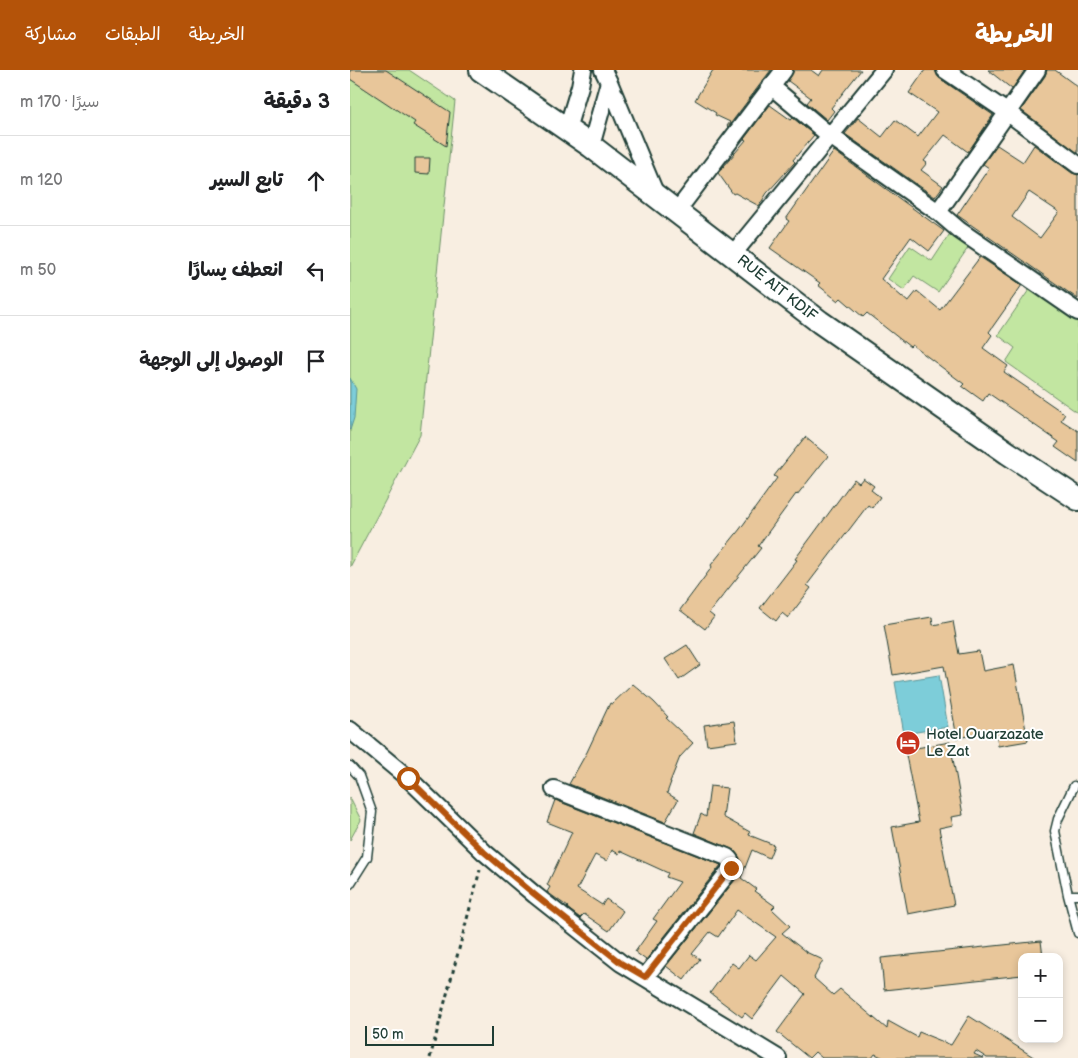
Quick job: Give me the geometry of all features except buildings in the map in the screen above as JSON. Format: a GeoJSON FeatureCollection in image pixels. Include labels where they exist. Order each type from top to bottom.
{"type":"FeatureCollection","features":[{"type":"Feature","properties":{"kind":"street","name":"RUE AIT KDIF"},"geometry":{"type":"LineString","coordinates":[[481,70],[592,146],[820,322],[1008,453],[1078,499]]}},
{"type":"Feature","properties":{"kind":"street"},"geometry":{"type":"LineString","coordinates":[[567,130],[583,70]]}},
{"type":"Feature","properties":{"kind":"street"},"geometry":{"type":"LineString","coordinates":[[677,211],[784,70]]}},
{"type":"Feature","properties":{"kind":"street"},"geometry":{"type":"LineString","coordinates":[[733,254],[884,70]]}},
{"type":"Feature","properties":{"kind":"street"},"geometry":{"type":"LineString","coordinates":[[945,70],[1078,165]]}},
{"type":"Feature","properties":{"kind":"street"},"geometry":{"type":"LineString","coordinates":[[938,212],[1037,70]]}},
{"type":"Feature","properties":{"kind":"street"},"geometry":{"type":"LineString","coordinates":[[592,146],[606,76]]}},
{"type":"Feature","properties":{"kind":"street"},"geometry":{"type":"LineString","coordinates":[[606,76],[656,195]]}},
{"type":"Feature","properties":{"kind":"street"},"geometry":{"type":"LineString","coordinates":[[771,86],[829,135],[938,212],[959,230],[1078,312]]}},
{"type":"Feature","properties":{"kind":"street"},"geometry":{"type":"LineString","coordinates":[[350,730],[408,778],[484,852],[621,963],[778,1058]]}},
{"type":"Feature","properties":{"kind":"street"},"geometry":{"type":"LineString","coordinates":[[554,789],[727,857],[730,860],[731,868],[645,977]]}},
{"type":"Feature","properties":{"kind":"lane"},"geometry":{"type":"LineString","coordinates":[[350,766],[359,776],[372,812],[367,857],[350,884]]}},
{"type":"Feature","properties":{"kind":"lane"},"geometry":{"type":"LineString","coordinates":[[1074,786],[1056,825],[1068,895],[1078,933]]}},
{"type":"Feature","properties":{"kind":"lane"},"geometry":{"type":"LineString","coordinates":[[1068,895],[1078,895]]}},
{"type":"Feature","properties":{"kind":"path"},"geometry":{"type":"LineString","coordinates":[[430,1058],[484,852]]}},
{"type":"Feature","properties":{"kind":"green space"},"geometry":{"type":"Polygon","coordinates":[[[350,70],[409,70],[455,101],[420,435],[350,567],[350,70]]]}},
{"type":"Feature","properties":{"kind":"green space"},"geometry":{"type":"Polygon","coordinates":[[[953,229],[972,242],[938,292],[914,276],[904,290],[888,279],[910,246],[932,261],[953,229]]]}},
{"type":"Feature","properties":{"kind":"green space"},"geometry":{"type":"Polygon","coordinates":[[[1031,287],[1078,320],[1078,413],[1006,362],[1015,348],[998,335],[1031,287]]]}},
{"type":"Feature","properties":{"kind":"green space"},"geometry":{"type":"Polygon","coordinates":[[[350,798],[361,820],[350,840],[350,798]]]}},
{"type":"Feature","properties":{"kind":"water"},"geometry":{"type":"Polygon","coordinates":[[[350,378],[356,389],[354,418],[350,430],[350,378]]]}},
{"type":"Feature","properties":{"kind":"water"},"geometry":{"type":"Polygon","coordinates":[[[939,675],[948,727],[904,734],[895,682],[939,675]]]}},
{"type":"Feature","properties":{"kind":"place","name":"Hotel Ouarzazate Le Zat"},"geometry":{"type":"Point","coordinates":[908,743]}},
{"type":"Feature","properties":{"kind":"route"},"geometry":{"type":"LineString","coordinates":[[408,778],[484,852],[534,894],[621,963],[645,977],[731,868]]}}]}
